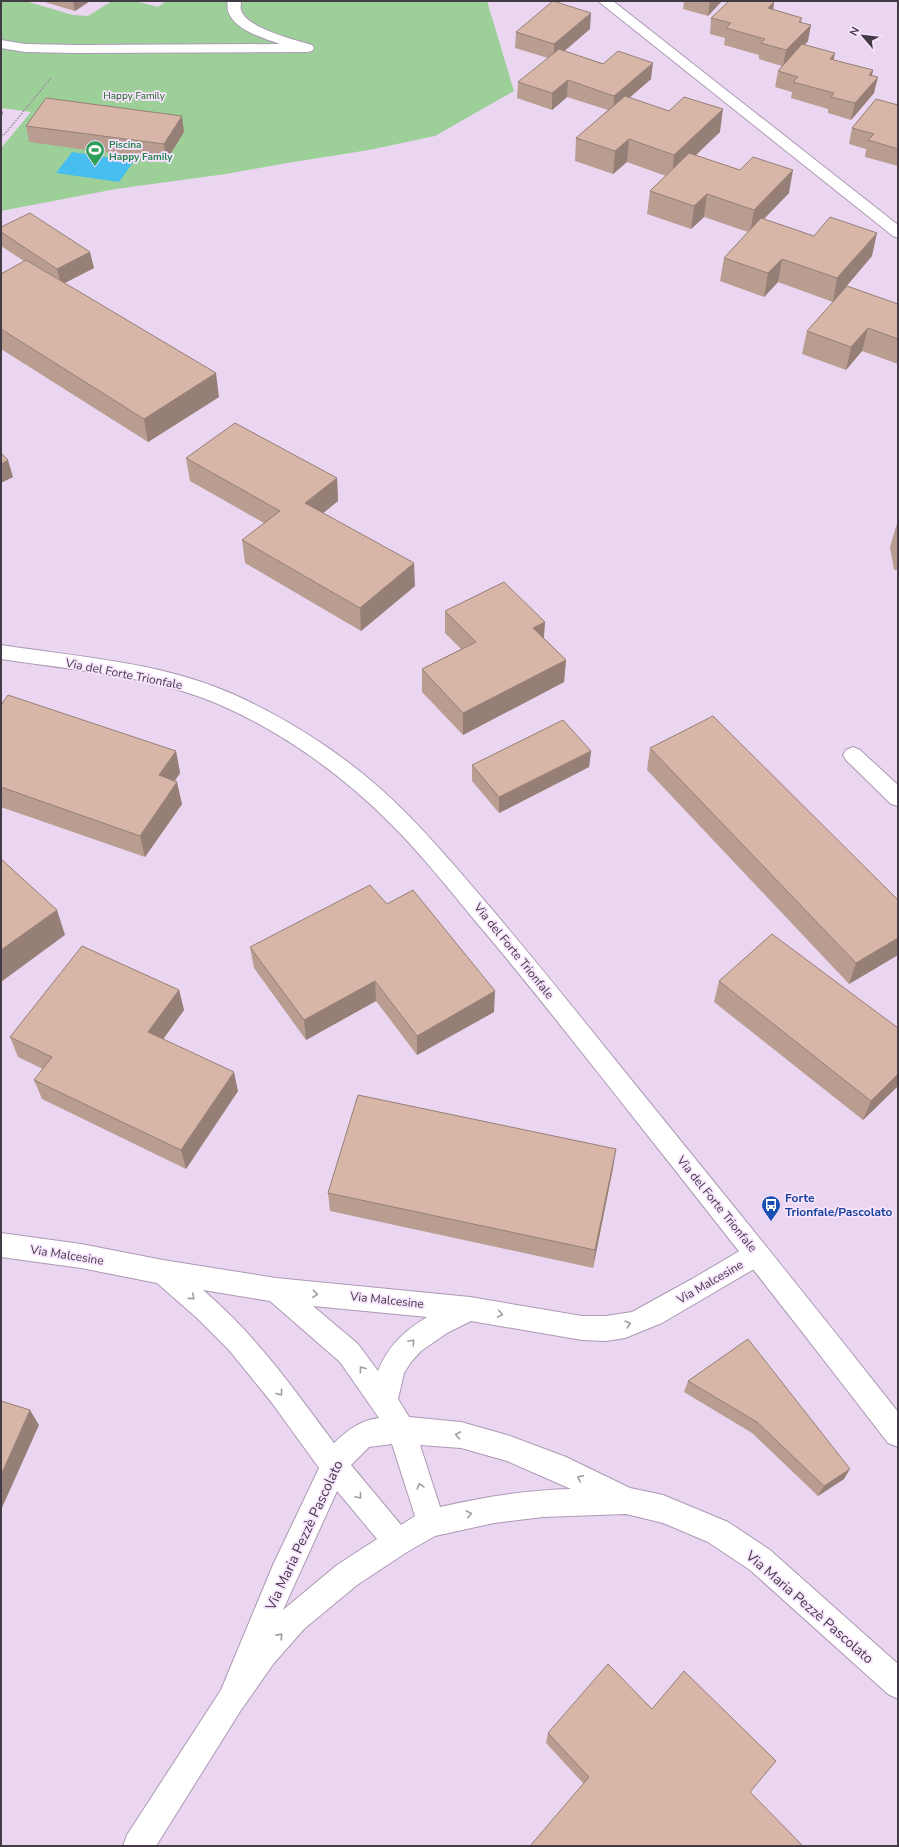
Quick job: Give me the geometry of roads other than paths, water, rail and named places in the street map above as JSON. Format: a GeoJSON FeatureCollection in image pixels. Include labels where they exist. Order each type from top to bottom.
{"type":"FeatureCollection","features":[{"type":"Feature","properties":{"kind":"street"},"geometry":{"type":"LineString","coordinates":[[1,44],[25,48],[76,49],[307,48],[269,36],[247,24],[235,15],[232,8],[234,1]]}},
{"type":"Feature","properties":{"kind":"street"},"geometry":{"type":"LineString","coordinates":[[604,1],[898,233]]}},
{"type":"Feature","properties":{"kind":"street","name":"Via del Forte Trionfale"},"geometry":{"type":"LineString","coordinates":[[1,652],[134,673],[185,685],[224,699],[272,723],[349,775],[396,816],[468,895],[789,1293],[898,1434]]}},
{"type":"Feature","properties":{"kind":"street"},"geometry":{"type":"LineString","coordinates":[[853,755],[898,798]]}},
{"type":"Feature","properties":{"kind":"street","name":"Via Malcesine"},"geometry":{"type":"LineString","coordinates":[[1,1245],[81,1256],[163,1272],[276,1290],[470,1309],[582,1328],[613,1328],[632,1324],[708,1285],[757,1254]]}},
{"type":"Feature","properties":{"kind":"street"},"geometry":{"type":"LineString","coordinates":[[163,1272],[206,1309],[238,1341],[281,1394],[334,1466],[397,1542]]}},
{"type":"Feature","properties":{"kind":"street"},"geometry":{"type":"LineString","coordinates":[[276,1290],[349,1353],[384,1401],[401,1430],[417,1475],[431,1523]]}},
{"type":"Feature","properties":{"kind":"street"},"geometry":{"type":"LineString","coordinates":[[384,1401],[386,1388],[396,1360],[416,1337],[428,1329],[470,1309]]}},
{"type":"Feature","properties":{"kind":"street","name":"Via Maria Pezzè Pascolato"},"geometry":{"type":"LineString","coordinates":[[231,1700],[283,1575],[334,1466],[342,1454],[360,1437],[373,1432],[401,1430],[461,1435],[507,1448],[556,1467],[628,1501],[663,1509],[718,1532],[760,1560],[898,1684]]}},
{"type":"Feature","properties":{"kind":"street","name":"Via Maria Pezzè Pascolato"},"geometry":{"type":"LineString","coordinates":[[138,1846],[231,1700],[264,1653],[294,1619],[347,1575],[397,1542],[431,1523],[494,1509],[542,1503],[628,1501]]}},
{"type":"Feature","properties":{"kind":"water","name":"Piscina Happy Family"},"geometry":{"type":"Polygon","coordinates":[[[72,152],[134,161],[119,182],[56,173],[72,152]]]}},
{"type":"Feature","properties":{"kind":"place","name":"Piscina Happy Family"},"geometry":{"type":"Point","coordinates":[95,167]}},
{"type":"Feature","properties":{"kind":"place","name":"Forte Trionfale/Pascolato"},"geometry":{"type":"Point","coordinates":[771,1222]}},
{"type":"Feature","properties":{"kind":"park label","name":"Happy Family"},"geometry":{"type":"Point","coordinates":[134,95]}}]}
